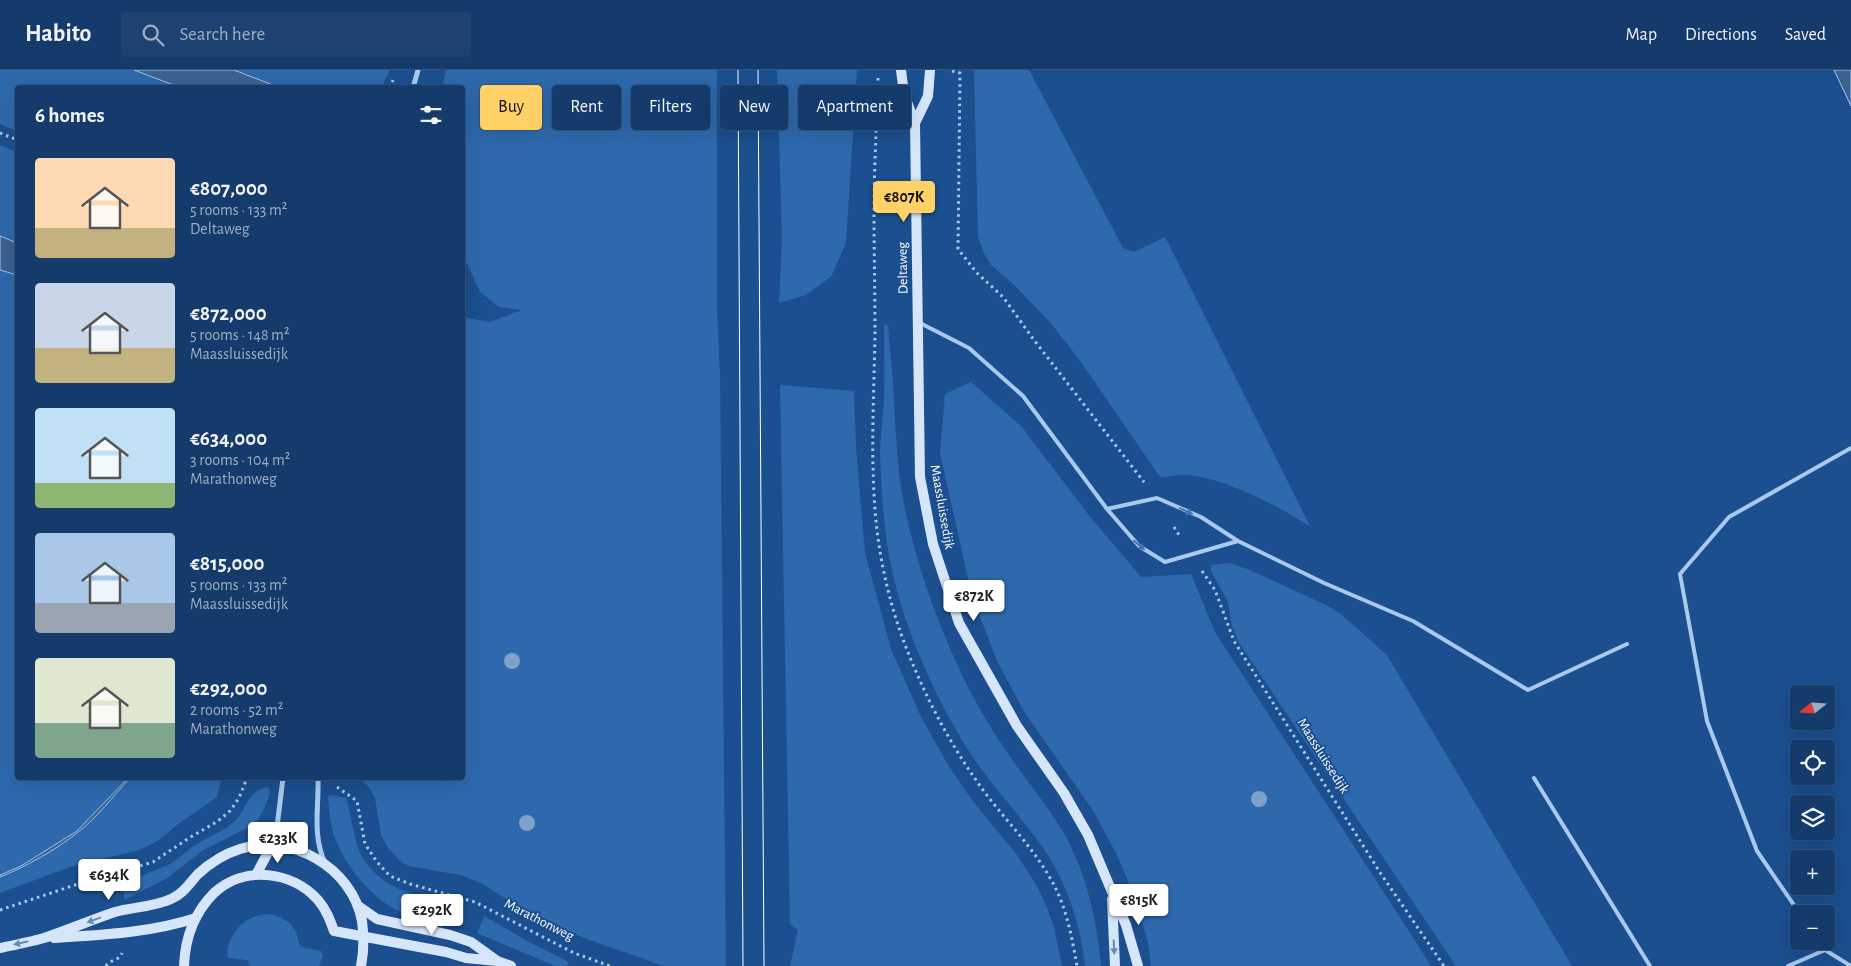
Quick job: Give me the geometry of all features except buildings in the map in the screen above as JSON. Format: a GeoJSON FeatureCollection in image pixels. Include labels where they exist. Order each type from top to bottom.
{"type":"FeatureCollection","features":[{"type":"Feature","properties":{"kind":"main road","name":"Deltaweg"},"geometry":{"type":"LineString","coordinates":[[901,70],[904,94],[915,123],[918,322]]}},
{"type":"Feature","properties":{"kind":"main road","name":"Deltaweg"},"geometry":{"type":"LineString","coordinates":[[915,123],[928,96],[930,70]]}},
{"type":"Feature","properties":{"kind":"main road","name":"Maassluissedijk"},"geometry":{"type":"LineString","coordinates":[[918,322],[920,477],[933,544],[959,622],[1017,726],[1064,793],[1088,835],[1126,925],[1138,966]]}},
{"type":"Feature","properties":{"kind":"main road"},"geometry":{"type":"LineString","coordinates":[[256,875],[272,844]]}},
{"type":"Feature","properties":{"kind":"main road"},"geometry":{"type":"LineString","coordinates":[[0,948],[43,938],[117,912],[169,900],[180,894],[210,864],[224,855],[240,849],[272,844],[302,851],[327,865],[344,883],[357,905],[362,920],[364,952],[361,966]]}},
{"type":"Feature","properties":{"kind":"main road"},"geometry":{"type":"LineString","coordinates":[[184,966],[185,949],[196,918],[215,892],[229,883],[256,875],[268,875],[293,881],[307,890],[319,901],[328,915],[334,931],[363,935],[466,958],[497,961],[511,966]]}},
{"type":"Feature","properties":{"kind":"main road","name":"Maassluissedijk"},"geometry":{"type":"LineString","coordinates":[[1112,893],[1115,966]]}},
{"type":"Feature","properties":{"kind":"main road"},"geometry":{"type":"LineString","coordinates":[[357,905],[377,919],[450,935],[470,942],[497,961]]}},
{"type":"Feature","properties":{"kind":"main road"},"geometry":{"type":"LineString","coordinates":[[43,938],[120,934],[177,924],[196,918]]}},
{"type":"Feature","properties":{"kind":"street"},"geometry":{"type":"LineString","coordinates":[[415,85],[418,70]]}},
{"type":"Feature","properties":{"kind":"street"},"geometry":{"type":"LineString","coordinates":[[272,844],[276,835],[282,780]]}},
{"type":"Feature","properties":{"kind":"street"},"geometry":{"type":"LineString","coordinates":[[318,780],[316,822],[318,846],[327,865]]}},
{"type":"Feature","properties":{"kind":"lane"},"geometry":{"type":"LineString","coordinates":[[918,322],[969,348],[1023,396],[1107,509],[1139,546],[1165,562],[1238,541]]}},
{"type":"Feature","properties":{"kind":"lane"},"geometry":{"type":"LineString","coordinates":[[1794,905],[1757,851],[1707,721],[1680,574],[1729,517],[1851,448]]}},
{"type":"Feature","properties":{"kind":"lane"},"geometry":{"type":"LineString","coordinates":[[1107,509],[1157,498],[1201,517],[1238,541],[1324,582],[1413,621],[1528,690],[1627,644]]}},
{"type":"Feature","properties":{"kind":"lane"},"geometry":{"type":"LineString","coordinates":[[1534,778],[1650,966]]}},
{"type":"Feature","properties":{"kind":"lane"},"geometry":{"type":"LineString","coordinates":[[1788,966],[1825,950],[1850,966]]}},
{"type":"Feature","properties":{"kind":"path","name":"Maassluissedijk"},"geometry":{"type":"LineString","coordinates":[[946,70],[960,73],[958,248],[977,273],[1003,297],[1034,340],[1157,498],[1190,554],[1216,590],[1234,641],[1381,874],[1444,966]]}},
{"type":"Feature","properties":{"kind":"path"},"geometry":{"type":"LineString","coordinates":[[0,133],[15,139]]}},
{"type":"Feature","properties":{"kind":"path"},"geometry":{"type":"LineString","coordinates":[[0,910],[90,880],[153,862],[218,821],[230,811],[239,798],[246,780]]}},
{"type":"Feature","properties":{"kind":"path","name":"Marathonweg"},"geometry":{"type":"LineString","coordinates":[[318,780],[332,784],[357,801],[365,844],[377,862],[390,876],[410,884],[475,902],[574,953],[610,966]]}},
{"type":"Feature","properties":{"kind":"path"},"geometry":{"type":"LineString","coordinates":[[112,874],[117,912]]}},
{"type":"Feature","properties":{"kind":"path"},"geometry":{"type":"LineString","coordinates":[[106,966],[107,963],[119,959],[122,954],[120,934]]}},
{"type":"Feature","properties":{"kind":"shaded area"},"geometry":{"type":"Polygon","coordinates":[[[0,70],[134,70],[174,85],[15,85],[15,130],[0,124],[0,70]]]}},
{"type":"Feature","properties":{"kind":"shaded area"},"geometry":{"type":"Polygon","coordinates":[[[134,70],[234,70],[273,85],[174,85],[134,70]]]}},
{"type":"Feature","properties":{"kind":"shaded area"},"geometry":{"type":"Polygon","coordinates":[[[234,70],[390,70],[382,85],[273,85],[234,70]]]}},
{"type":"Feature","properties":{"kind":"shaded area"},"geometry":{"type":"Polygon","coordinates":[[[446,70],[717,70],[717,307],[720,375],[726,966],[664,966],[584,938],[552,924],[524,910],[479,882],[460,875],[409,866],[401,862],[388,848],[381,835],[375,798],[368,786],[361,780],[465,780],[465,317],[490,322],[522,310],[499,307],[480,292],[465,259],[465,85],[442,85],[446,70]]]}},
{"type":"Feature","properties":{"kind":"shaded area"},"geometry":{"type":"Polygon","coordinates":[[[777,70],[857,70],[856,85],[798,85],[798,130],[853,130],[846,243],[831,277],[806,295],[779,303],[782,240],[779,130],[788,130],[788,85],[777,85],[777,70]]]}},
{"type":"Feature","properties":{"kind":"shaded area"},"geometry":{"type":"Polygon","coordinates":[[[974,70],[1029,70],[1123,248],[1134,252],[1165,237],[1310,526],[1265,501],[1214,480],[1182,475],[1160,477],[1081,362],[1050,322],[1012,283],[991,265],[978,237],[974,70]]]}},
{"type":"Feature","properties":{"kind":"shaded area"},"geometry":{"type":"Polygon","coordinates":[[[1834,70],[1851,70],[1851,106],[1834,70]]]}},
{"type":"Feature","properties":{"kind":"shaded area"},"geometry":{"type":"Polygon","coordinates":[[[0,145],[15,151],[15,242],[0,236],[0,145]]]}},
{"type":"Feature","properties":{"kind":"shaded area"},"geometry":{"type":"Polygon","coordinates":[[[0,236],[15,242],[15,274],[0,270],[0,236]]]}},
{"type":"Feature","properties":{"kind":"shaded area"},"geometry":{"type":"Polygon","coordinates":[[[0,270],[15,274],[15,780],[126,780],[77,831],[21,866],[0,875],[0,270]]]}},
{"type":"Feature","properties":{"kind":"shaded area"},"geometry":{"type":"Polygon","coordinates":[[[884,324],[888,326],[901,487],[908,522],[927,590],[953,656],[975,700],[1001,744],[1056,820],[1074,854],[1090,901],[1097,933],[1101,966],[1085,966],[1072,905],[1060,876],[1034,835],[969,752],[948,715],[914,643],[898,594],[892,568],[882,500],[880,442],[884,400],[884,324]]]}},
{"type":"Feature","properties":{"kind":"shaded area"},"geometry":{"type":"Polygon","coordinates":[[[971,382],[1021,426],[1088,514],[1141,577],[1191,574],[1215,632],[1431,966],[1151,966],[1148,943],[1137,903],[1118,857],[1094,812],[1023,710],[997,661],[972,596],[940,453],[945,394],[971,382]]]}},
{"type":"Feature","properties":{"kind":"shaded area"},"geometry":{"type":"Polygon","coordinates":[[[780,385],[854,391],[856,447],[865,553],[891,649],[921,717],[948,765],[972,800],[1017,855],[1037,886],[1054,928],[1062,966],[790,966],[798,930],[790,924],[780,385]]]}},
{"type":"Feature","properties":{"kind":"shaded area"},"geometry":{"type":"Polygon","coordinates":[[[1230,563],[1250,570],[1328,606],[1342,615],[1387,655],[1572,966],[1456,966],[1239,643],[1232,626],[1228,602],[1211,571],[1211,565],[1230,563]]]}},
{"type":"Feature","properties":{"kind":"shaded area"},"geometry":{"type":"Polygon","coordinates":[[[126,780],[128,780],[98,814],[77,833],[40,858],[0,877],[0,875],[21,866],[77,831],[126,780]]]}},
{"type":"Feature","properties":{"kind":"shaded area"},"geometry":{"type":"Polygon","coordinates":[[[128,780],[221,780],[217,797],[158,841],[139,850],[70,867],[0,893],[0,877],[40,858],[59,846],[98,814],[128,780]]]}},
{"type":"Feature","properties":{"kind":"shaded area"},"geometry":{"type":"Polygon","coordinates":[[[267,787],[270,793],[258,820],[245,829],[202,851],[166,879],[126,899],[124,897],[125,890],[129,884],[136,879],[170,864],[197,844],[231,825],[239,817],[251,797],[260,789],[267,787]]]}},
{"type":"Feature","properties":{"kind":"shaded area"},"geometry":{"type":"Polygon","coordinates":[[[328,796],[346,798],[358,848],[373,871],[396,887],[440,900],[444,908],[442,923],[397,910],[387,905],[368,889],[345,859],[335,838],[328,796]]]}},
{"type":"Feature","properties":{"kind":"shaded area"},"geometry":{"type":"Polygon","coordinates":[[[269,914],[281,918],[291,925],[296,932],[301,947],[321,951],[323,955],[319,966],[250,966],[247,960],[228,958],[228,946],[238,928],[251,918],[269,914]]]}},
{"type":"Feature","properties":{"kind":"shaded area"},"geometry":{"type":"Polygon","coordinates":[[[484,916],[569,962],[567,966],[555,966],[477,933],[484,916]]]}},
{"type":"Feature","properties":{"kind":"tram line"},"geometry":{"type":"LineString","coordinates":[[738,70],[743,966]]}},
{"type":"Feature","properties":{"kind":"tram line"},"geometry":{"type":"LineString","coordinates":[[758,70],[764,966]]}}]}
